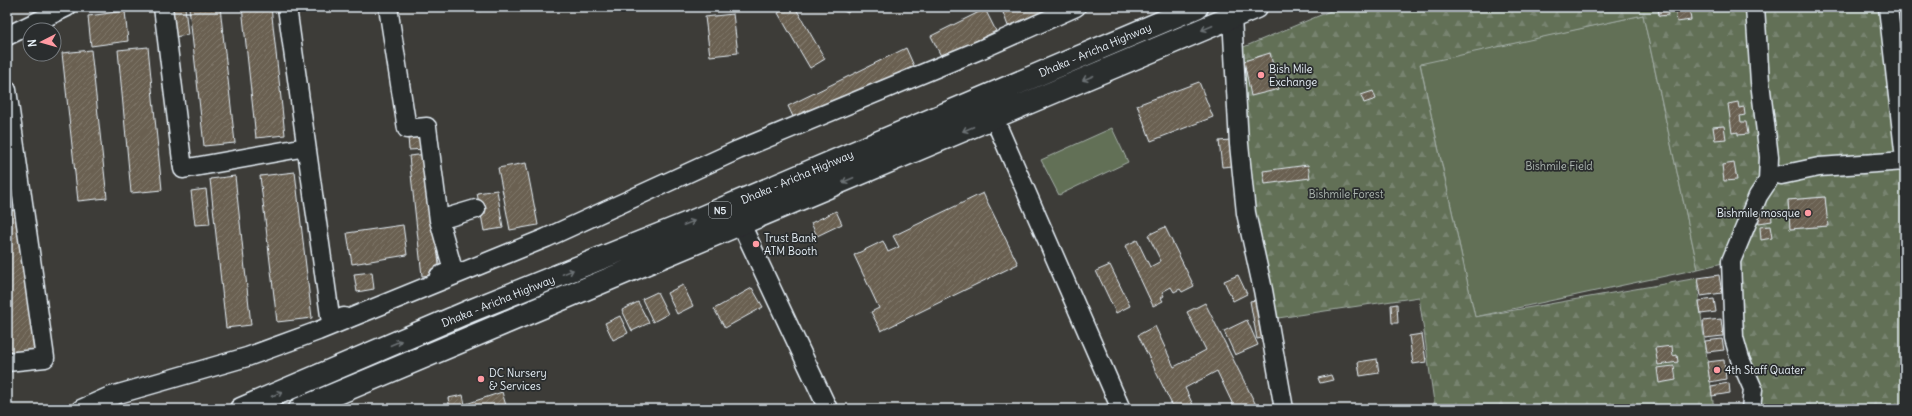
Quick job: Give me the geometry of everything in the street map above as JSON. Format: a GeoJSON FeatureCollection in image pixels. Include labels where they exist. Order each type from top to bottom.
{"type":"FeatureCollection","features":[{"type":"Feature","properties":{"kind":"highway","name":"Dhaka - Aricha Highway"},"geometry":{"type":"LineString","coordinates":[[241,409],[470,311],[691,222],[1197,7]]}},
{"type":"Feature","properties":{"kind":"highway","name":"Dhaka - Aricha Highway"},"geometry":{"type":"LineString","coordinates":[[300,409],[1256,7]]}},
{"type":"Feature","properties":{"kind":"street"},"geometry":{"type":"LineString","coordinates":[[7,36],[67,7]]}},
{"type":"Feature","properties":{"kind":"street"},"geometry":{"type":"LineString","coordinates":[[163,7],[184,169],[306,147]]}},
{"type":"Feature","properties":{"kind":"street"},"geometry":{"type":"LineString","coordinates":[[287,7],[331,323],[453,270],[439,220],[427,127],[407,129],[388,7]]}},
{"type":"Feature","properties":{"kind":"street"},"geometry":{"type":"LineString","coordinates":[[81,409],[108,397],[247,357],[318,331],[546,238],[738,150],[982,49],[1076,7]]}},
{"type":"Feature","properties":{"kind":"street"},"geometry":{"type":"LineString","coordinates":[[1751,409],[1753,390],[1740,359],[1734,338],[1731,261],[1758,196],[1768,181],[1769,157],[1760,82],[1755,7]]}},
{"type":"Feature","properties":{"kind":"street"},"geometry":{"type":"LineString","coordinates":[[1781,175],[1819,167],[1905,160],[1888,7]]}},
{"type":"Feature","properties":{"kind":"street"},"geometry":{"type":"LineString","coordinates":[[1232,17],[1239,144],[1246,213],[1263,290],[1284,409]]}},
{"type":"Feature","properties":{"kind":"street"},"geometry":{"type":"LineString","coordinates":[[7,90],[45,358],[7,362]]}},
{"type":"Feature","properties":{"kind":"street"},"geometry":{"type":"LineString","coordinates":[[994,118],[1121,409]]}},
{"type":"Feature","properties":{"kind":"street"},"geometry":{"type":"LineString","coordinates":[[439,220],[476,209]]}},
{"type":"Feature","properties":{"kind":"street"},"geometry":{"type":"LineString","coordinates":[[741,224],[828,409]]}},
{"type":"Feature","properties":{"kind":"green space","name":"Bishmile Forest"},"geometry":{"type":"Polygon","coordinates":[[[1340,7],[1893,7],[1896,28],[1905,27],[1905,409],[1752,409],[1745,372],[1731,261],[1698,269],[1643,15],[1420,64],[1475,317],[1698,278],[1699,301],[1714,409],[1435,409],[1419,297],[1278,318],[1246,213],[1234,51],[1340,7]],[[1825,197],[1788,200],[1790,229],[1827,226],[1825,197]]]}},
{"type":"Feature","properties":{"kind":"green space","name":"Bishmile Field"},"geometry":{"type":"Polygon","coordinates":[[[1643,15],[1698,269],[1475,317],[1420,63],[1643,15]]]}},
{"type":"Feature","properties":{"kind":"green space"},"geometry":{"type":"Polygon","coordinates":[[[1112,128],[1128,162],[1059,195],[1041,160],[1112,128]]]}},
{"type":"Feature","properties":{"kind":"building"},"geometry":{"type":"Polygon","coordinates":[[[169,7],[185,7],[188,35],[173,37],[169,7]]]}},
{"type":"Feature","properties":{"kind":"building"},"geometry":{"type":"Polygon","coordinates":[[[189,7],[220,7],[235,143],[204,146],[189,7]]]}},
{"type":"Feature","properties":{"kind":"building"},"geometry":{"type":"Polygon","coordinates":[[[242,7],[271,7],[285,135],[256,138],[242,7]]]}},
{"type":"Feature","properties":{"kind":"building"},"geometry":{"type":"Polygon","coordinates":[[[479,7],[493,7],[480,11],[479,7]]]}},
{"type":"Feature","properties":{"kind":"building"},"geometry":{"type":"Polygon","coordinates":[[[788,7],[795,7],[825,59],[810,68],[778,13],[788,7]]]}},
{"type":"Feature","properties":{"kind":"building"},"geometry":{"type":"Polygon","coordinates":[[[835,7],[850,7],[848,13],[835,7]]]}},
{"type":"Feature","properties":{"kind":"building"},"geometry":{"type":"Polygon","coordinates":[[[1001,7],[1057,7],[1008,26],[1001,7]]]}},
{"type":"Feature","properties":{"kind":"building"},"geometry":{"type":"Polygon","coordinates":[[[1658,7],[1667,7],[1668,15],[1659,16],[1658,7]]]}},
{"type":"Feature","properties":{"kind":"building"},"geometry":{"type":"Polygon","coordinates":[[[1675,7],[1689,7],[1691,20],[1677,22],[1675,7]]]}},
{"type":"Feature","properties":{"kind":"building"},"geometry":{"type":"Polygon","coordinates":[[[1895,7],[1905,7],[1905,24],[1897,25],[1895,7]]]}},
{"type":"Feature","properties":{"kind":"building"},"geometry":{"type":"Polygon","coordinates":[[[985,9],[996,31],[942,58],[931,36],[985,9]]]}},
{"type":"Feature","properties":{"kind":"building"},"geometry":{"type":"Polygon","coordinates":[[[125,11],[128,41],[91,46],[88,16],[125,11]]]}},
{"type":"Feature","properties":{"kind":"building"},"geometry":{"type":"Polygon","coordinates":[[[733,14],[738,53],[710,56],[705,17],[733,14]]]}},
{"type":"Feature","properties":{"kind":"building"},"geometry":{"type":"Polygon","coordinates":[[[148,47],[162,190],[131,193],[118,50],[148,47]]]}},
{"type":"Feature","properties":{"kind":"building"},"geometry":{"type":"Polygon","coordinates":[[[906,48],[914,66],[796,123],[788,106],[906,48]]]}},
{"type":"Feature","properties":{"kind":"building"},"geometry":{"type":"Polygon","coordinates":[[[91,50],[107,198],[78,201],[62,53],[91,50]]]}},
{"type":"Feature","properties":{"kind":"building","name":"Bish Mile Exchange"},"geometry":{"type":"Polygon","coordinates":[[[1270,53],[1279,89],[1251,96],[1244,61],[1270,53]]]}},
{"type":"Feature","properties":{"kind":"building"},"geometry":{"type":"Polygon","coordinates":[[[1199,82],[1213,117],[1151,141],[1137,105],[1199,82]]]}},
{"type":"Feature","properties":{"kind":"building"},"geometry":{"type":"Polygon","coordinates":[[[1373,91],[1376,99],[1364,103],[1361,95],[1373,91]]]}},
{"type":"Feature","properties":{"kind":"building"},"geometry":{"type":"Polygon","coordinates":[[[1738,102],[1739,108],[1744,107],[1745,115],[1740,116],[1741,122],[1746,122],[1748,134],[1738,135],[1738,132],[1732,133],[1728,104],[1738,102]]]}},
{"type":"Feature","properties":{"kind":"building"},"geometry":{"type":"Polygon","coordinates":[[[1724,126],[1726,139],[1715,140],[1713,127],[1724,126]]]}},
{"type":"Feature","properties":{"kind":"building"},"geometry":{"type":"Polygon","coordinates":[[[425,136],[426,149],[409,150],[408,137],[425,136]]]}},
{"type":"Feature","properties":{"kind":"building"},"geometry":{"type":"Polygon","coordinates":[[[1230,140],[1233,166],[1222,167],[1219,141],[1230,140]]]}},
{"type":"Feature","properties":{"kind":"building"},"geometry":{"type":"Polygon","coordinates":[[[427,154],[440,274],[422,276],[409,156],[427,154]]]}},
{"type":"Feature","properties":{"kind":"building"},"geometry":{"type":"Polygon","coordinates":[[[526,163],[538,225],[510,230],[498,168],[526,163]]]}},
{"type":"Feature","properties":{"kind":"building"},"geometry":{"type":"Polygon","coordinates":[[[1734,163],[1737,180],[1724,181],[1722,165],[1734,163]]]}},
{"type":"Feature","properties":{"kind":"building"},"geometry":{"type":"Polygon","coordinates":[[[1308,165],[1310,178],[1265,184],[1263,171],[1308,165]]]}},
{"type":"Feature","properties":{"kind":"building"},"geometry":{"type":"Polygon","coordinates":[[[295,172],[312,318],[277,322],[260,176],[295,172]]]}},
{"type":"Feature","properties":{"kind":"building"},"geometry":{"type":"Polygon","coordinates":[[[235,176],[251,325],[226,328],[210,179],[235,176]]]}},
{"type":"Feature","properties":{"kind":"building"},"geometry":{"type":"Polygon","coordinates":[[[206,189],[210,224],[195,225],[191,191],[206,189]]]}},
{"type":"Feature","properties":{"kind":"building"},"geometry":{"type":"Polygon","coordinates":[[[497,190],[503,228],[484,231],[477,193],[497,190]]]}},
{"type":"Feature","properties":{"kind":"building"},"geometry":{"type":"Polygon","coordinates":[[[983,193],[1018,264],[881,331],[871,312],[879,308],[854,255],[883,241],[888,252],[899,247],[893,236],[983,193]]]}},
{"type":"Feature","properties":{"kind":"building","name":"Bishmile mosque"},"geometry":{"type":"Polygon","coordinates":[[[1825,197],[1828,226],[1790,229],[1788,200],[1825,197]]]}},
{"type":"Feature","properties":{"kind":"building"},"geometry":{"type":"Polygon","coordinates":[[[23,209],[41,349],[7,353],[7,211],[23,209]]]}},
{"type":"Feature","properties":{"kind":"building"},"geometry":{"type":"Polygon","coordinates":[[[836,211],[842,224],[817,236],[811,223],[836,211]]]}},
{"type":"Feature","properties":{"kind":"building"},"geometry":{"type":"Polygon","coordinates":[[[1771,211],[1772,221],[1759,223],[1758,213],[1771,211]]]}},
{"type":"Feature","properties":{"kind":"building"},"geometry":{"type":"Polygon","coordinates":[[[403,225],[407,255],[352,264],[347,233],[403,225]]]}},
{"type":"Feature","properties":{"kind":"building"},"geometry":{"type":"Polygon","coordinates":[[[1770,226],[1772,238],[1761,240],[1760,227],[1770,226]]]}},
{"type":"Feature","properties":{"kind":"building"},"geometry":{"type":"Polygon","coordinates":[[[1165,227],[1194,286],[1182,292],[1180,289],[1174,292],[1171,287],[1162,292],[1164,296],[1161,298],[1163,301],[1153,306],[1125,246],[1137,240],[1150,267],[1161,261],[1148,235],[1165,227]]]}},
{"type":"Feature","properties":{"kind":"building"},"geometry":{"type":"Polygon","coordinates":[[[1110,265],[1130,306],[1116,313],[1096,271],[1110,265]]]}},
{"type":"Feature","properties":{"kind":"building"},"geometry":{"type":"Polygon","coordinates":[[[372,272],[374,289],[357,292],[354,274],[372,272]]]}},
{"type":"Feature","properties":{"kind":"building"},"geometry":{"type":"Polygon","coordinates":[[[1238,275],[1247,294],[1233,301],[1224,281],[1238,275]]]}},
{"type":"Feature","properties":{"kind":"building"},"geometry":{"type":"Polygon","coordinates":[[[1719,275],[1722,293],[1701,296],[1698,278],[1719,275]]]}},
{"type":"Feature","properties":{"kind":"building"},"geometry":{"type":"Polygon","coordinates":[[[683,285],[693,306],[677,314],[667,293],[683,285]]]}},
{"type":"Feature","properties":{"kind":"building"},"geometry":{"type":"Polygon","coordinates":[[[752,288],[763,307],[725,328],[714,309],[752,288]]]}},
{"type":"Feature","properties":{"kind":"building"},"geometry":{"type":"Polygon","coordinates":[[[657,292],[668,314],[653,322],[642,299],[657,292]]]}},
{"type":"Feature","properties":{"kind":"building"},"geometry":{"type":"Polygon","coordinates":[[[1261,299],[1267,337],[1257,339],[1250,301],[1261,299]]]}},
{"type":"Feature","properties":{"kind":"building"},"geometry":{"type":"Polygon","coordinates":[[[1714,299],[1716,312],[1701,314],[1699,301],[1714,299]]]}},
{"type":"Feature","properties":{"kind":"building"},"geometry":{"type":"Polygon","coordinates":[[[638,302],[649,323],[632,331],[622,310],[638,302]]]}},
{"type":"Feature","properties":{"kind":"building"},"geometry":{"type":"Polygon","coordinates":[[[1205,303],[1258,409],[1235,409],[1217,371],[1185,388],[1195,409],[1174,409],[1138,335],[1155,326],[1174,367],[1206,350],[1187,312],[1205,303]]]}},
{"type":"Feature","properties":{"kind":"building"},"geometry":{"type":"Polygon","coordinates":[[[1397,304],[1398,323],[1392,323],[1391,305],[1397,304]]]}},
{"type":"Feature","properties":{"kind":"building"},"geometry":{"type":"Polygon","coordinates":[[[620,316],[628,333],[613,340],[605,323],[620,316]]]}},
{"type":"Feature","properties":{"kind":"building"},"geometry":{"type":"Polygon","coordinates":[[[1721,319],[1723,336],[1705,338],[1703,321],[1721,319]]]}},
{"type":"Feature","properties":{"kind":"building"},"geometry":{"type":"Polygon","coordinates":[[[1247,320],[1258,345],[1235,355],[1224,331],[1247,320]]]}},
{"type":"Feature","properties":{"kind":"building"},"geometry":{"type":"Polygon","coordinates":[[[1422,334],[1426,362],[1413,364],[1409,336],[1422,334]]]}},
{"type":"Feature","properties":{"kind":"building"},"geometry":{"type":"Polygon","coordinates":[[[1722,339],[1724,350],[1707,352],[1705,341],[1722,339]]]}},
{"type":"Feature","properties":{"kind":"building"},"geometry":{"type":"Polygon","coordinates":[[[1672,346],[1673,356],[1677,355],[1678,362],[1658,365],[1655,348],[1672,346]]]}},
{"type":"Feature","properties":{"kind":"building"},"geometry":{"type":"Polygon","coordinates":[[[1377,359],[1379,373],[1360,376],[1358,362],[1377,359]]]}},
{"type":"Feature","properties":{"kind":"building"},"geometry":{"type":"Polygon","coordinates":[[[1724,360],[1726,379],[1710,382],[1707,362],[1724,360]]]}},
{"type":"Feature","properties":{"kind":"building"},"geometry":{"type":"Polygon","coordinates":[[[1674,366],[1676,380],[1659,383],[1657,368],[1674,366]]]}},
{"type":"Feature","properties":{"kind":"building"},"geometry":{"type":"Polygon","coordinates":[[[1331,375],[1333,380],[1320,383],[1318,378],[1331,375]]]}},
{"type":"Feature","properties":{"kind":"building"},"geometry":{"type":"Polygon","coordinates":[[[1729,383],[1730,393],[1712,396],[1711,386],[1729,383]]]}},
{"type":"Feature","properties":{"kind":"building"},"geometry":{"type":"Polygon","coordinates":[[[502,392],[507,409],[467,409],[466,404],[502,392]]]}},
{"type":"Feature","properties":{"kind":"building"},"geometry":{"type":"Polygon","coordinates":[[[463,395],[466,409],[450,409],[448,398],[463,395]]]}},
{"type":"Feature","properties":{"kind":"place","name":"Bish Mile Exchange"},"geometry":{"type":"Point","coordinates":[1261,75]}},
{"type":"Feature","properties":{"kind":"place","name":"Bishmile mosque"},"geometry":{"type":"Point","coordinates":[1808,213]}},
{"type":"Feature","properties":{"kind":"place","name":"Trust Bank ATM Booth"},"geometry":{"type":"Point","coordinates":[756,244]}},
{"type":"Feature","properties":{"kind":"place","name":"4th Staff Quater"},"geometry":{"type":"Point","coordinates":[1717,370]}},
{"type":"Feature","properties":{"kind":"place","name":"DC Nursery & Services"},"geometry":{"type":"Point","coordinates":[481,379]}}]}
